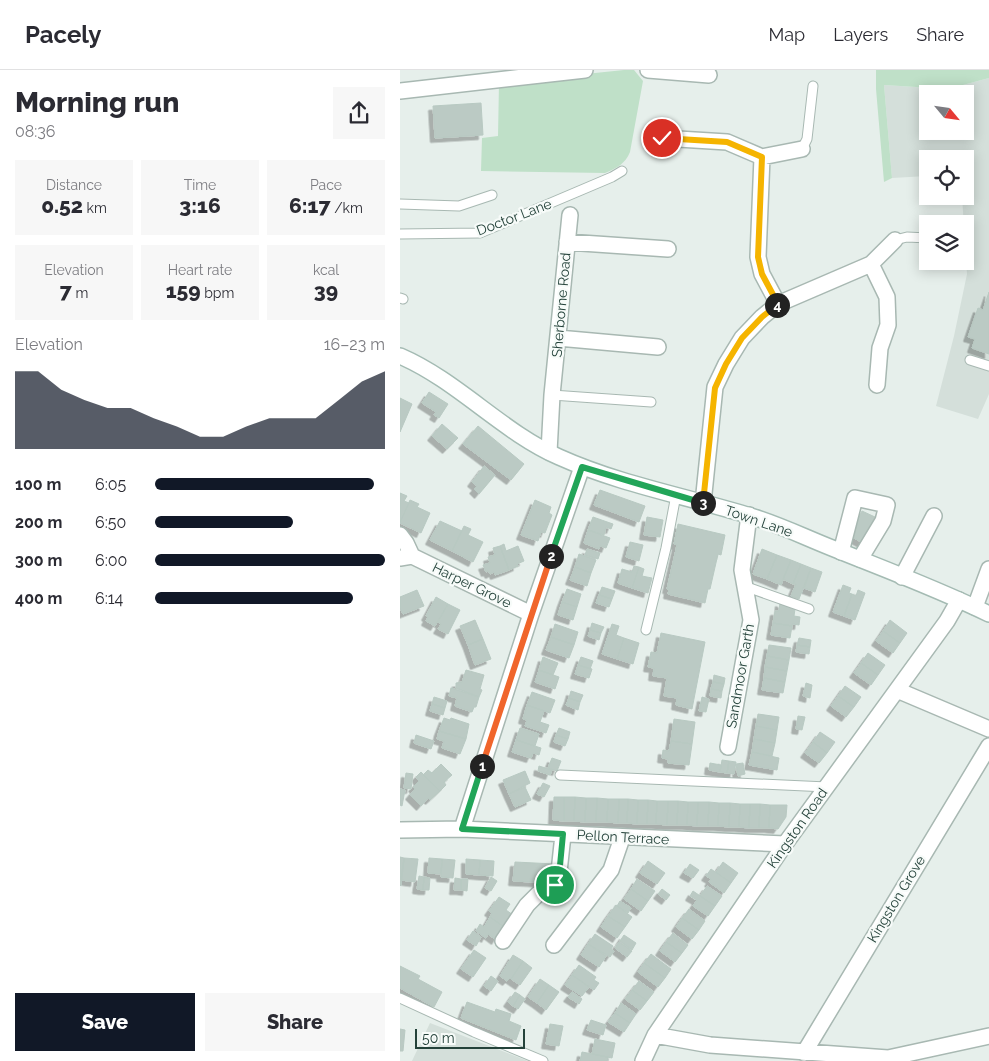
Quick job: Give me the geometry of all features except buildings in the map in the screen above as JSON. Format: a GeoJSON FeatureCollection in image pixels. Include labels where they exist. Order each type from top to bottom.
{"type":"FeatureCollection","features":[{"type":"Feature","properties":{"kind":"street"},"geometry":{"type":"LineString","coordinates":[[400,91],[585,70]]}},
{"type":"Feature","properties":{"kind":"street"},"geometry":{"type":"LineString","coordinates":[[648,70],[709,75]]}},
{"type":"Feature","properties":{"kind":"street"},"geometry":{"type":"LineString","coordinates":[[662,138],[727,142],[762,157],[802,149]]}},
{"type":"Feature","properties":{"kind":"street"},"geometry":{"type":"LineString","coordinates":[[762,157],[758,257],[762,274],[778,304]]}},
{"type":"Feature","properties":{"kind":"street","name":"Sherborne Road"},"geometry":{"type":"LineString","coordinates":[[549,452],[552,395],[570,215]]}},
{"type":"Feature","properties":{"kind":"street"},"geometry":{"type":"LineString","coordinates":[[702,503],[715,388],[726,364],[742,338],[762,317],[778,304],[871,264],[895,240]]}},
{"type":"Feature","properties":{"kind":"street"},"geometry":{"type":"LineString","coordinates":[[567,242],[668,249]]}},
{"type":"Feature","properties":{"kind":"street"},"geometry":{"type":"LineString","coordinates":[[871,264],[887,297],[888,325],[880,348],[877,385]]}},
{"type":"Feature","properties":{"kind":"street"},"geometry":{"type":"LineString","coordinates":[[558,338],[658,346]]}},
{"type":"Feature","properties":{"kind":"street","name":"Town Lane"},"geometry":{"type":"LineString","coordinates":[[400,356],[422,366],[536,445],[582,467],[749,515],[982,610]]}},
{"type":"Feature","properties":{"kind":"street"},"geometry":{"type":"LineString","coordinates":[[462,829],[531,614],[582,467]]}},
{"type":"Feature","properties":{"kind":"street"},"geometry":{"type":"LineString","coordinates":[[841,552],[855,498],[887,505],[883,521],[860,559]]}},
{"type":"Feature","properties":{"kind":"street","name":"Sandmoor Garth"},"geometry":{"type":"LineString","coordinates":[[728,747],[751,620],[742,570],[749,515]]}},
{"type":"Feature","properties":{"kind":"street"},"geometry":{"type":"LineString","coordinates":[[902,576],[934,516]]}},
{"type":"Feature","properties":{"kind":"street","name":"Harper Grove"},"geometry":{"type":"LineString","coordinates":[[400,535],[406,543],[406,557],[531,614]]}},
{"type":"Feature","properties":{"kind":"street"},"geometry":{"type":"LineString","coordinates":[[982,610],[989,570]]}},
{"type":"Feature","properties":{"kind":"street","name":"Kingston Road"},"geometry":{"type":"LineString","coordinates":[[643,1061],[655,1035],[785,844],[947,621],[959,600]]}},
{"type":"Feature","properties":{"kind":"street"},"geometry":{"type":"LineString","coordinates":[[897,690],[989,729]]}},
{"type":"Feature","properties":{"kind":"street","name":"Kingston Grove"},"geometry":{"type":"LineString","coordinates":[[804,1053],[989,746]]}},
{"type":"Feature","properties":{"kind":"street","name":"Pellon Terrace"},"geometry":{"type":"LineString","coordinates":[[400,830],[462,829],[622,838],[785,844]]}},
{"type":"Feature","properties":{"kind":"street"},"geometry":{"type":"LineString","coordinates":[[503,941],[526,905],[538,894],[550,889],[558,881],[563,834]]}},
{"type":"Feature","properties":{"kind":"street"},"geometry":{"type":"LineString","coordinates":[[554,944],[611,870],[622,838]]}},
{"type":"Feature","properties":{"kind":"street"},"geometry":{"type":"LineString","coordinates":[[655,1035],[710,1045],[888,1059],[989,1036]]}},
{"type":"Feature","properties":{"kind":"lane"},"geometry":{"type":"LineString","coordinates":[[802,149],[807,139],[813,86]]}},
{"type":"Feature","properties":{"kind":"lane","name":"Doctor Lane"},"geometry":{"type":"LineString","coordinates":[[400,234],[480,233],[622,171]]}},
{"type":"Feature","properties":{"kind":"lane"},"geometry":{"type":"LineString","coordinates":[[400,204],[459,206],[492,195]]}},
{"type":"Feature","properties":{"kind":"lane"},"geometry":{"type":"LineString","coordinates":[[895,240],[907,237],[919,238]]}},
{"type":"Feature","properties":{"kind":"lane"},"geometry":{"type":"LineString","coordinates":[[970,360],[989,366]]}},
{"type":"Feature","properties":{"kind":"lane"},"geometry":{"type":"LineString","coordinates":[[552,395],[651,402]]}},
{"type":"Feature","properties":{"kind":"lane"},"geometry":{"type":"LineString","coordinates":[[646,630],[666,548],[676,495]]}},
{"type":"Feature","properties":{"kind":"lane"},"geometry":{"type":"LineString","coordinates":[[744,586],[809,609]]}},
{"type":"Feature","properties":{"kind":"lane"},"geometry":{"type":"LineString","coordinates":[[560,776],[826,787]]}},
{"type":"Feature","properties":{"kind":"lane"},"geometry":{"type":"LineString","coordinates":[[400,998],[543,1061]]}},
{"type":"Feature","properties":{"kind":"shaded area"},"geometry":{"type":"Polygon","coordinates":[[[989,78],[989,394],[978,419],[936,406],[954,336],[967,270],[974,270],[974,215],[963,215],[963,205],[974,205],[974,150],[919,150],[919,176],[892,178],[884,85],[919,87],[919,140],[974,140],[974,85],[963,85],[989,78]]]}},
{"type":"Feature","properties":{"kind":"shaded area"},"geometry":{"type":"Polygon","coordinates":[[[430,1023],[528,1061],[412,1061],[430,1023]]]}},
{"type":"Feature","properties":{"kind":"green space"},"geometry":{"type":"Polygon","coordinates":[[[634,70],[643,81],[630,152],[626,160],[620,165],[605,173],[481,171],[482,138],[498,136],[499,83],[634,70]]]}},
{"type":"Feature","properties":{"kind":"green space"},"geometry":{"type":"Polygon","coordinates":[[[876,70],[989,70],[989,78],[963,85],[919,85],[919,87],[884,85],[892,178],[884,182],[876,70]]]}},
{"type":"Feature","properties":{"kind":"route"},"geometry":{"type":"LineString","coordinates":[[555,885],[559,876],[563,834],[462,829],[531,614],[582,467],[702,503],[715,388],[733,350],[750,328],[778,304],[759,267],[762,157],[727,142],[662,138]]}}]}
